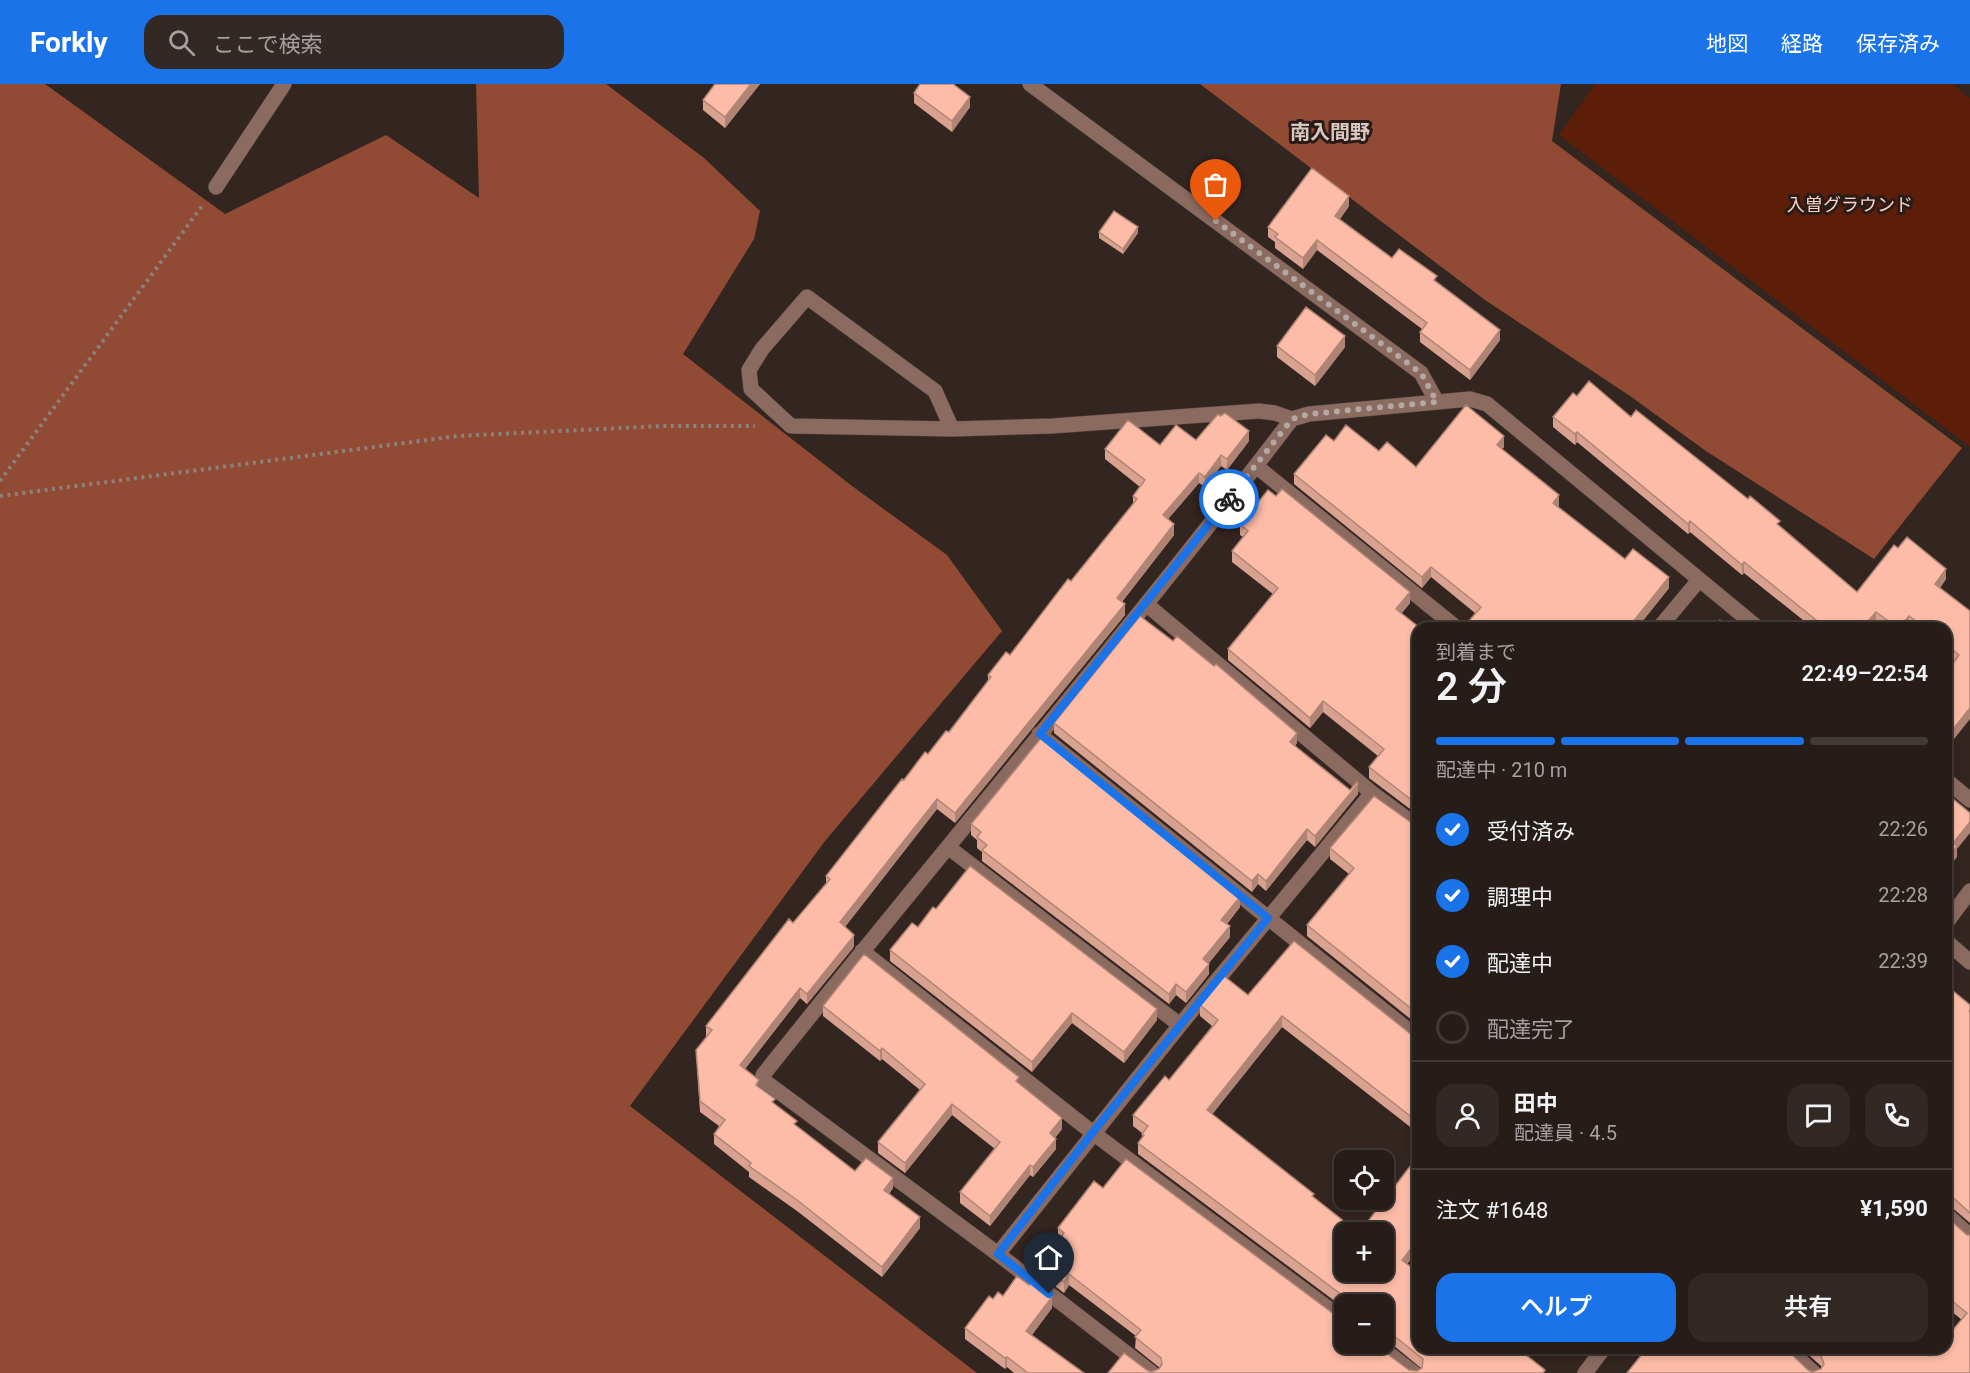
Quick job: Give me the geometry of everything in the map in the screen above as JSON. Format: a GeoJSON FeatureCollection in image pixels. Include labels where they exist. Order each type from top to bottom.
{"type":"FeatureCollection","features":[{"type":"Feature","properties":{"kind":"street"},"geometry":{"type":"LineString","coordinates":[[216,187],[284,84]]}},
{"type":"Feature","properties":{"kind":"street"},"geometry":{"type":"LineString","coordinates":[[1030,84],[1421,373],[1437,402]]}},
{"type":"Feature","properties":{"kind":"street"},"geometry":{"type":"LineString","coordinates":[[951,429],[935,391],[807,297],[762,349],[749,370],[751,389],[791,426],[951,429],[1052,426],[1259,411],[1275,413],[1292,419],[1309,414],[1470,399],[1487,404],[1751,622]]}},
{"type":"Feature","properties":{"kind":"street"},"geometry":{"type":"LineString","coordinates":[[1152,1373],[998,1254],[764,1080],[763,1075],[1146,604],[1292,419]]}},
{"type":"Feature","properties":{"kind":"street"},"geometry":{"type":"LineString","coordinates":[[1256,466],[1450,622]]}},
{"type":"Feature","properties":{"kind":"street"},"geometry":{"type":"LineString","coordinates":[[1664,622],[1699,580]]}},
{"type":"Feature","properties":{"kind":"street"},"geometry":{"type":"LineString","coordinates":[[1146,604],[1372,793],[1412,823]]}},
{"type":"Feature","properties":{"kind":"street"},"geometry":{"type":"LineString","coordinates":[[1040,734],[1412,1033]]}},
{"type":"Feature","properties":{"kind":"street"},"geometry":{"type":"LineString","coordinates":[[1952,785],[1970,800]]}},
{"type":"Feature","properties":{"kind":"street"},"geometry":{"type":"LineString","coordinates":[[998,1254],[1093,1132],[1372,793]]}},
{"type":"Feature","properties":{"kind":"street"},"geometry":{"type":"LineString","coordinates":[[948,847],[1180,1025]]}},
{"type":"Feature","properties":{"kind":"street"},"geometry":{"type":"LineString","coordinates":[[1952,914],[1970,891]]}},
{"type":"Feature","properties":{"kind":"street"},"geometry":{"type":"LineString","coordinates":[[1952,946],[1970,962]]}},
{"type":"Feature","properties":{"kind":"street"},"geometry":{"type":"LineString","coordinates":[[862,951],[1093,1132],[1334,1313]]}},
{"type":"Feature","properties":{"kind":"street"},"geometry":{"type":"LineString","coordinates":[[1952,1220],[1970,1236]]}},
{"type":"Feature","properties":{"kind":"street"},"geometry":{"type":"LineString","coordinates":[[1389,1354],[1414,1373]]}},
{"type":"Feature","properties":{"kind":"street"},"geometry":{"type":"LineString","coordinates":[[1585,1373],[1599,1354]]}},
{"type":"Feature","properties":{"kind":"street"},"geometry":{"type":"LineString","coordinates":[[1793,1354],[1814,1373]]}},
{"type":"Feature","properties":{"kind":"path"},"geometry":{"type":"LineString","coordinates":[[0,481],[216,187]]}},
{"type":"Feature","properties":{"kind":"path"},"geometry":{"type":"LineString","coordinates":[[0,496],[458,436],[663,426],[791,426]]}},
{"type":"Feature","properties":{"kind":"green space","name":"入曽グラウンド"},"geometry":{"type":"Polygon","coordinates":[[[1595,84],[1952,84],[1970,98],[1970,447],[1559,135],[1595,84]]]}},
{"type":"Feature","properties":{"kind":"shaded area"},"geometry":{"type":"Polygon","coordinates":[[[0,84],[45,84],[225,214],[386,135],[479,198],[476,84],[606,84],[704,158],[760,211],[754,239],[683,354],[852,486],[947,555],[1002,631],[825,841],[630,1106],[977,1373],[0,1373],[0,84]]]}},
{"type":"Feature","properties":{"kind":"shaded area"},"geometry":{"type":"Polygon","coordinates":[[[1200,84],[1561,84],[1552,141],[1962,448],[1874,559],[1706,451],[1630,396],[1485,300],[1200,84]]]}},
{"type":"Feature","properties":{"kind":"building"},"geometry":{"type":"Polygon","coordinates":[[[715,84],[751,84],[725,117],[703,100],[715,84]]]}},
{"type":"Feature","properties":{"kind":"building"},"geometry":{"type":"Polygon","coordinates":[[[920,84],[953,84],[970,97],[952,121],[914,93],[920,84]]]}},
{"type":"Feature","properties":{"kind":"building"},"geometry":{"type":"Polygon","coordinates":[[[1312,168],[1349,196],[1335,216],[1392,258],[1399,249],[1437,276],[1434,280],[1500,330],[1470,370],[1420,332],[1427,323],[1317,240],[1303,258],[1275,237],[1278,234],[1268,227],[1312,168]]]}},
{"type":"Feature","properties":{"kind":"building"},"geometry":{"type":"Polygon","coordinates":[[[1114,211],[1138,227],[1123,249],[1099,232],[1114,211]]]}},
{"type":"Feature","properties":{"kind":"building"},"geometry":{"type":"Polygon","coordinates":[[[1306,307],[1345,336],[1315,375],[1277,346],[1306,307]]]}},
{"type":"Feature","properties":{"kind":"building"},"geometry":{"type":"Polygon","coordinates":[[[1589,381],[1631,417],[1636,410],[1748,499],[1750,496],[1780,521],[1777,524],[1857,592],[1894,545],[1898,548],[1907,537],[1946,569],[1935,584],[1970,611],[1970,708],[1952,730],[1952,664],[1959,655],[1952,649],[1952,622],[1918,622],[1909,616],[1904,622],[1890,622],[1876,612],[1867,622],[1819,622],[1744,562],[1742,565],[1690,521],[1688,524],[1577,432],[1575,434],[1553,417],[1573,393],[1577,396],[1589,381]]]}},
{"type":"Feature","properties":{"kind":"building"},"geometry":{"type":"Polygon","coordinates":[[[1466,405],[1504,436],[1497,445],[1559,495],[1553,503],[1625,559],[1633,549],[1669,577],[1633,622],[1468,622],[1481,607],[1431,567],[1422,577],[1294,474],[1326,435],[1334,441],[1346,425],[1379,451],[1387,442],[1416,467],[1466,405]]]}},
{"type":"Feature","properties":{"kind":"building"},"geometry":{"type":"Polygon","coordinates":[[[1225,413],[1249,431],[1227,459],[1221,455],[1205,477],[1199,473],[1163,515],[1174,524],[1117,598],[1125,604],[955,813],[937,799],[840,922],[854,935],[853,937],[807,994],[800,988],[740,1065],[759,1080],[756,1085],[775,1099],[772,1102],[797,1121],[794,1124],[855,1171],[866,1158],[893,1178],[884,1190],[920,1217],[882,1267],[797,1200],[749,1166],[751,1163],[714,1134],[725,1120],[700,1101],[696,1050],[712,1030],[706,1026],[789,919],[793,923],[830,879],[826,876],[902,779],[904,780],[925,752],[928,754],[946,731],[949,732],[991,677],[988,675],[1006,652],[1010,655],[1068,579],[1071,581],[1137,499],[1133,496],[1145,480],[1105,449],[1128,420],[1160,445],[1176,425],[1196,440],[1218,414],[1220,416],[1225,413]]]}},
{"type":"Feature","properties":{"kind":"building"},"geometry":{"type":"Polygon","coordinates":[[[1282,489],[1410,592],[1396,609],[1412,622],[1412,800],[1369,767],[1384,749],[1323,701],[1310,718],[1228,649],[1278,588],[1232,551],[1248,531],[1240,524],[1268,490],[1276,496],[1282,489]]]}},
{"type":"Feature","properties":{"kind":"building"},"geometry":{"type":"Polygon","coordinates":[[[1140,616],[1173,641],[1177,636],[1214,666],[1216,664],[1297,733],[1290,742],[1350,790],[1357,782],[1358,784],[1315,836],[1307,829],[1266,881],[1258,874],[1252,881],[1054,723],[1140,616]]]}},
{"type":"Feature","properties":{"kind":"building"},"geometry":{"type":"Polygon","coordinates":[[[1041,738],[1240,897],[1221,920],[1230,926],[1203,959],[1209,964],[1186,992],[1176,984],[1169,994],[982,850],[987,845],[977,837],[981,832],[971,824],[1041,738]]]}},
{"type":"Feature","properties":{"kind":"building"},"geometry":{"type":"Polygon","coordinates":[[[1374,796],[1412,823],[1412,1009],[1307,925],[1354,868],[1330,848],[1374,796]]]}},
{"type":"Feature","properties":{"kind":"building"},"geometry":{"type":"Polygon","coordinates":[[[1952,798],[1970,813],[1970,822],[1953,843],[1957,846],[1952,852],[1952,798]]]}},
{"type":"Feature","properties":{"kind":"building"},"geometry":{"type":"Polygon","coordinates":[[[970,866],[1157,1009],[1124,1052],[1072,1013],[1032,1062],[890,950],[912,923],[918,927],[933,907],[936,909],[970,866]]]}},
{"type":"Feature","properties":{"kind":"building"},"geometry":{"type":"Polygon","coordinates":[[[1294,941],[1412,1035],[1412,1117],[1282,1016],[1207,1110],[1314,1194],[1312,1196],[1345,1222],[1334,1222],[1334,1282],[1394,1282],[1394,1222],[1367,1222],[1377,1210],[1394,1210],[1394,1187],[1412,1164],[1412,1248],[1402,1260],[1412,1268],[1412,1350],[1394,1336],[1394,1294],[1341,1294],[1138,1143],[1148,1126],[1133,1115],[1165,1076],[1169,1080],[1218,1020],[1200,1005],[1224,976],[1248,995],[1294,941]]]}},
{"type":"Feature","properties":{"kind":"building"},"geometry":{"type":"Polygon","coordinates":[[[864,954],[1019,1077],[1016,1081],[1062,1118],[1050,1133],[1056,1139],[1033,1167],[1030,1165],[990,1216],[960,1192],[1000,1142],[952,1104],[905,1163],[878,1142],[925,1084],[882,1048],[880,1051],[823,1006],[864,954]]]}},
{"type":"Feature","properties":{"kind":"building"},"geometry":{"type":"Polygon","coordinates":[[[1952,990],[1970,1005],[1970,1213],[1952,1197],[1952,990]]]}},
{"type":"Feature","properties":{"kind":"building"},"geometry":{"type":"Polygon","coordinates":[[[1126,1159],[1334,1314],[1334,1354],[1387,1354],[1409,1370],[1417,1371],[1422,1368],[1423,1359],[1417,1354],[1525,1354],[1545,1370],[1543,1373],[1108,1373],[1124,1353],[1151,1372],[1159,1369],[1162,1364],[1161,1358],[1135,1337],[1141,1330],[1069,1274],[1064,1282],[1043,1266],[1060,1244],[1058,1242],[1064,1233],[1058,1228],[1094,1181],[1103,1188],[1126,1159]]]}},
{"type":"Feature","properties":{"kind":"building"},"geometry":{"type":"Polygon","coordinates":[[[1952,1221],[1967,1235],[1970,1235],[1970,1373],[1627,1373],[1642,1354],[1791,1354],[1812,1372],[1821,1369],[1824,1364],[1819,1354],[1927,1354],[1929,1356],[1931,1354],[1952,1354],[1952,1331],[1967,1313],[1952,1301],[1952,1221]]]}},
{"type":"Feature","properties":{"kind":"building"},"geometry":{"type":"Polygon","coordinates":[[[1017,1276],[1029,1285],[1031,1281],[1052,1297],[1026,1331],[1084,1373],[1028,1373],[965,1328],[989,1296],[993,1299],[998,1292],[1003,1296],[1017,1276]]]}},
{"type":"Feature","properties":{"kind":"way so far"},"geometry":{"type":"LineString","coordinates":[[1216,221],[1421,373],[1437,402],[1309,414],[1292,419],[1229,499]]}},
{"type":"Feature","properties":{"kind":"district","name":"南入間野"},"geometry":{"type":"Point","coordinates":[1330,132]}},
{"type":"Feature","properties":{"kind":"route"},"geometry":{"type":"LineString","coordinates":[[1049,1294],[998,1254],[1093,1132],[1268,918],[1040,734],[1229,499]]}}]}
